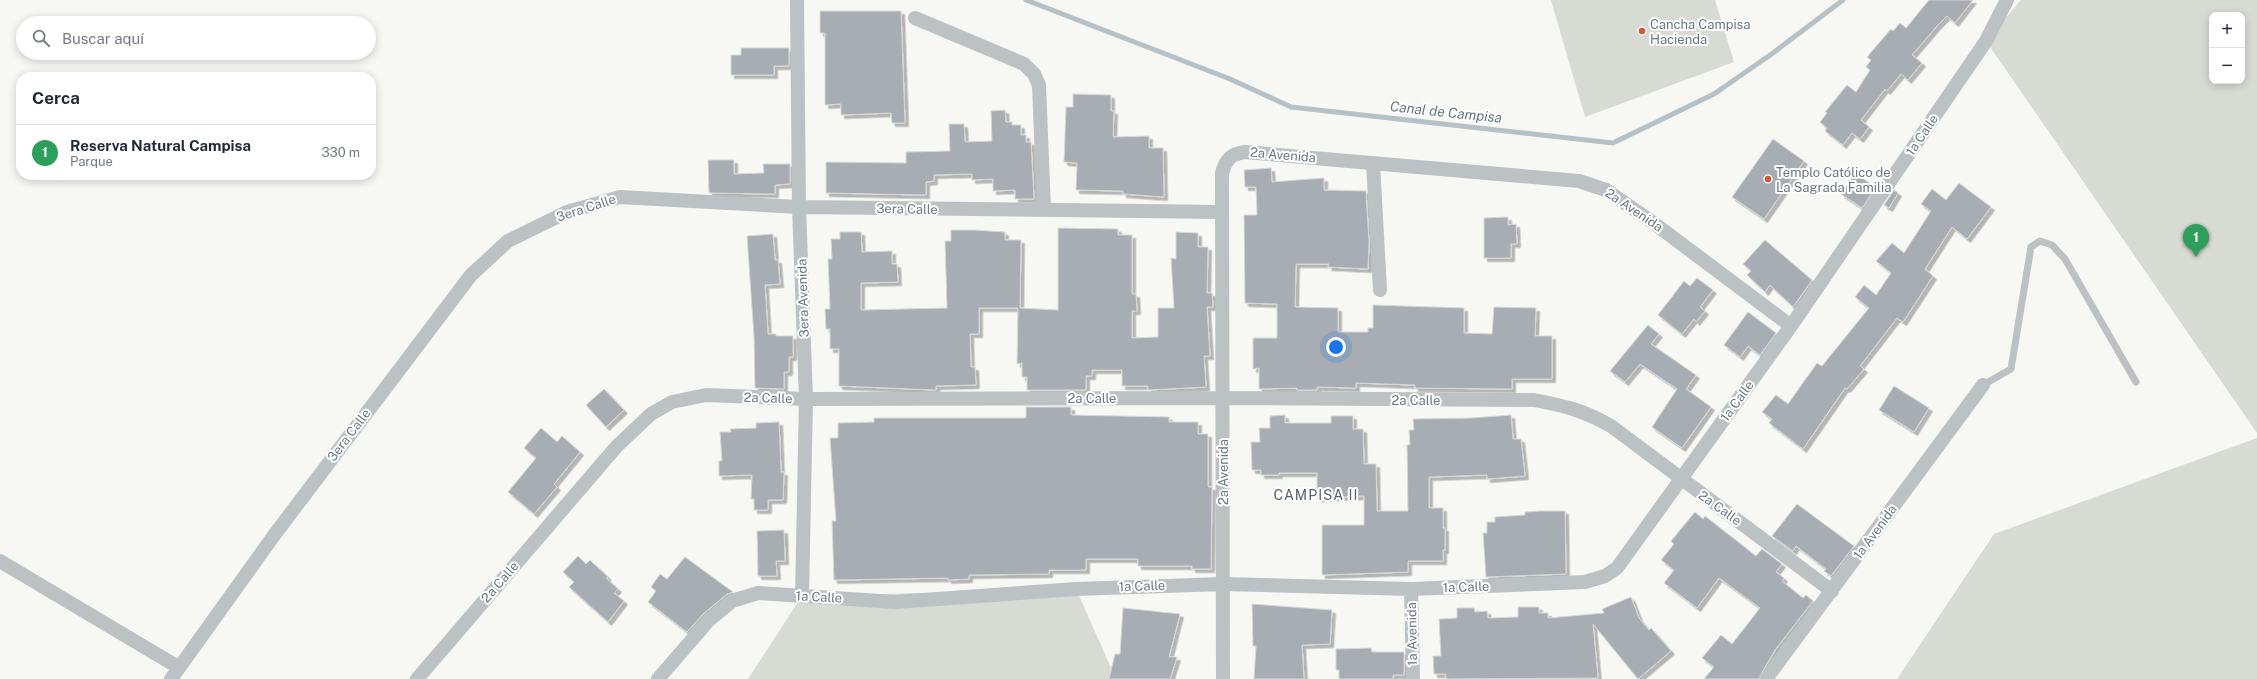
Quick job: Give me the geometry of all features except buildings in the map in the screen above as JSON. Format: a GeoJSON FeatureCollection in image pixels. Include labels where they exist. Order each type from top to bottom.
{"type":"FeatureCollection","features":[{"type":"Feature","properties":{"kind":"street","name":"3era Avenida"},"geometry":{"type":"LineString","coordinates":[[797,0],[800,207],[806,399],[802,596]]}},
{"type":"Feature","properties":{"kind":"street","name":"1a Calle"},"geometry":{"type":"LineString","coordinates":[[658,679],[709,620],[732,600],[758,593],[895,602],[1076,589],[1223,584],[1411,590],[1585,582],[1605,576],[1617,568],[1791,326],[1986,41],[2007,0]]}},
{"type":"Feature","properties":{"kind":"street"},"geometry":{"type":"LineString","coordinates":[[915,18],[1024,64],[1034,74],[1039,85],[1044,210]]}},
{"type":"Feature","properties":{"kind":"street","name":"2a Avenida"},"geometry":{"type":"LineString","coordinates":[[1223,679],[1224,398],[1222,172],[1226,160],[1235,154],[1245,152],[1579,181],[1606,190],[1655,224],[1791,326]]}},
{"type":"Feature","properties":{"kind":"street"},"geometry":{"type":"LineString","coordinates":[[1373,163],[1380,290]]}},
{"type":"Feature","properties":{"kind":"street","name":"3era Calle"},"geometry":{"type":"LineString","coordinates":[[171,679],[178,667],[275,534],[471,274],[508,241],[567,212],[620,197],[800,207],[1222,212]]}},
{"type":"Feature","properties":{"kind":"street","name":"1a Avenida"},"geometry":{"type":"LineString","coordinates":[[1766,679],[1983,385]]}},
{"type":"Feature","properties":{"kind":"street","name":"2a Calle"},"geometry":{"type":"LineString","coordinates":[[417,679],[617,446],[651,414],[672,402],[706,395],[806,399],[1224,398],[1534,400],[1568,406],[1591,415],[1612,426],[1832,591]]}},
{"type":"Feature","properties":{"kind":"street"},"geometry":{"type":"LineString","coordinates":[[0,561],[178,667]]}},
{"type":"Feature","properties":{"kind":"street","name":"1a Avenida"},"geometry":{"type":"LineString","coordinates":[[1411,590],[1413,679]]}},
{"type":"Feature","properties":{"kind":"lane"},"geometry":{"type":"LineString","coordinates":[[1983,385],[2011,369],[2031,247],[2040,242],[2052,245],[2065,260],[2136,382]]}},
{"type":"Feature","properties":{"kind":"shaded area","name":"Cancha Campisa Hacienda"},"geometry":{"type":"Polygon","coordinates":[[[1551,0],[1715,0],[1734,62],[1585,117],[1551,0]]]}},
{"type":"Feature","properties":{"kind":"shaded area"},"geometry":{"type":"Polygon","coordinates":[[[2021,0],[2257,0],[2257,433],[1986,41],[2021,0]]]}},
{"type":"Feature","properties":{"kind":"shaded area"},"geometry":{"type":"Polygon","coordinates":[[[2257,438],[2257,679],[1897,679],[1994,534],[2257,438]]]}},
{"type":"Feature","properties":{"kind":"shaded area"},"geometry":{"type":"Polygon","coordinates":[[[1076,589],[1116,679],[748,679],[802,596],[1076,589]]]}},
{"type":"Feature","properties":{"kind":"waterway","name":"Canal de Campisa"},"geometry":{"type":"LineString","coordinates":[[1026,0],[1230,79],[1291,107],[1613,143],[1714,94],[1773,53],[1843,0]]}},
{"type":"Feature","properties":{"kind":"place","name":"Cancha Campisa Hacienda"},"geometry":{"type":"Point","coordinates":[1642,31]}},
{"type":"Feature","properties":{"kind":"place","name":"Templo Católico de La Sagrada Familia"},"geometry":{"type":"Point","coordinates":[1768,179]}},
{"type":"Feature","properties":{"kind":"place","name":"Reserva Natural Campisa"},"geometry":{"type":"Point","coordinates":[2196,257]}},
{"type":"Feature","properties":{"kind":"district","name":"CAMPISA II"},"geometry":{"type":"Point","coordinates":[1316,495]}}]}
